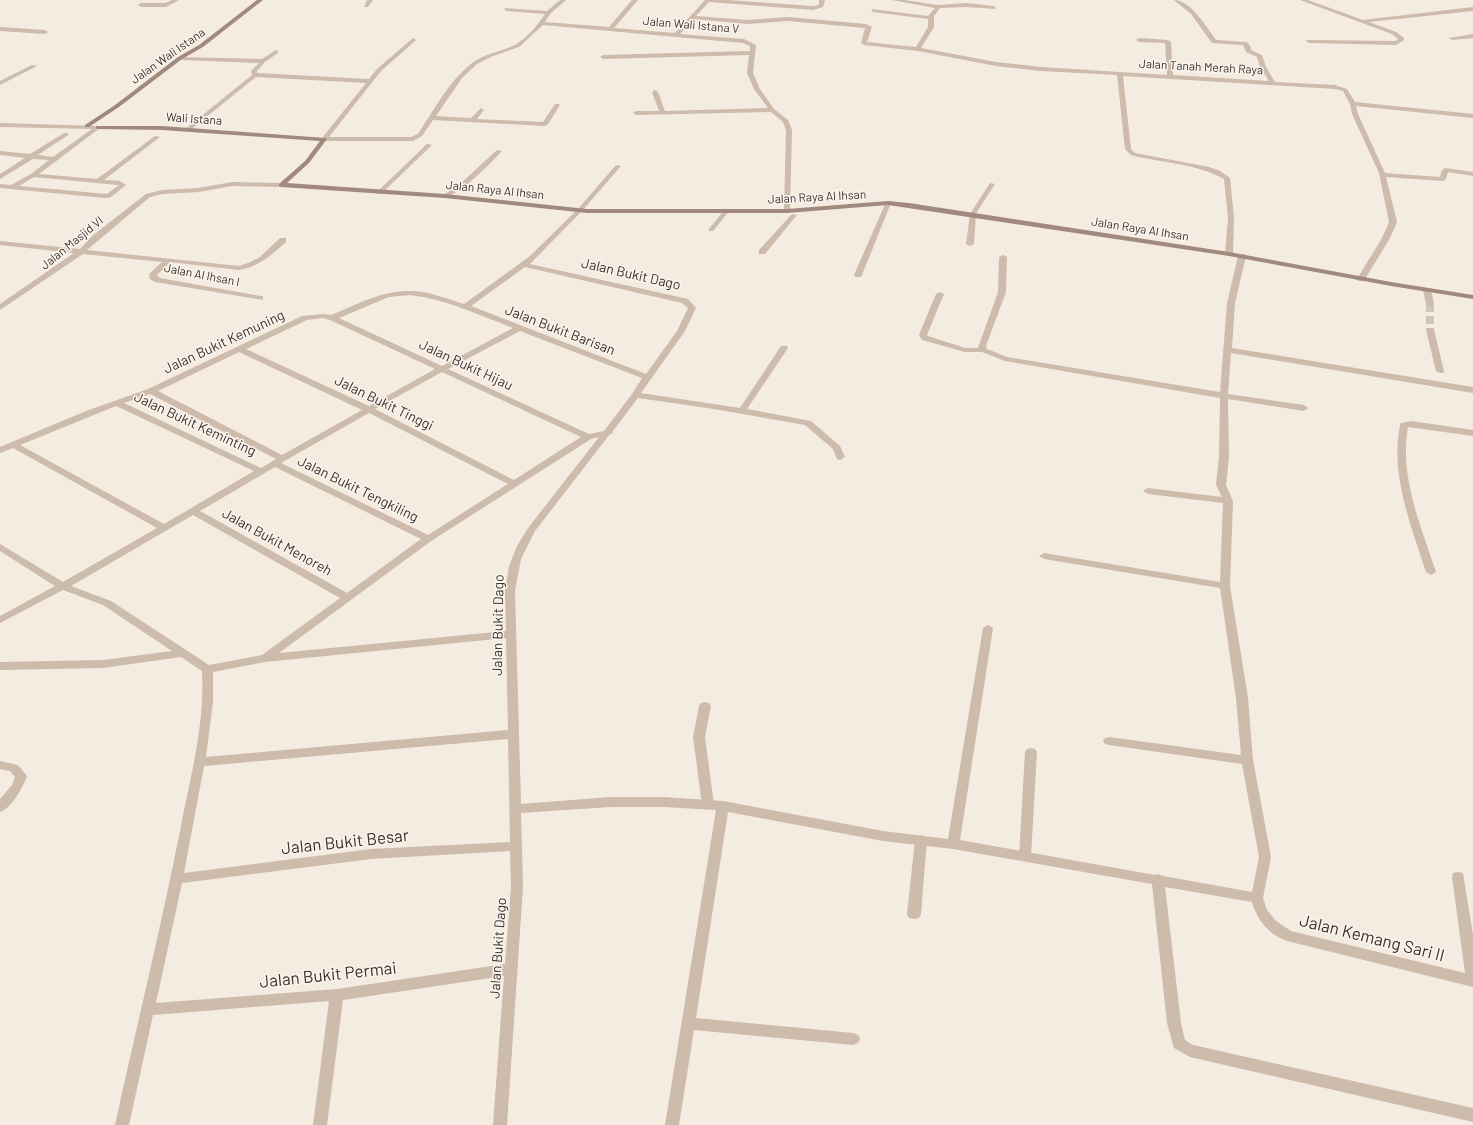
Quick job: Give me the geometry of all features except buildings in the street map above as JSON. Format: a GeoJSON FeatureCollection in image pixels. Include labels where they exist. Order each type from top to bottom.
{"type":"FeatureCollection","features":[{"type":"Feature","properties":{"kind":"street"},"geometry":{"type":"LineString","coordinates":[[141,6],[166,6],[176,0]]}},
{"type":"Feature","properties":{"kind":"street","name":"Jalan Wali Istana"},"geometry":{"type":"LineString","coordinates":[[86,126],[117,106],[180,58],[201,46],[260,0]]}},
{"type":"Feature","properties":{"kind":"street"},"geometry":{"type":"LineString","coordinates":[[366,6],[370,0]]}},
{"type":"Feature","properties":{"kind":"street"},"geometry":{"type":"LineString","coordinates":[[324,139],[413,139],[420,135],[460,77],[475,63],[491,55],[517,46],[543,23],[548,13],[563,0]]}},
{"type":"Feature","properties":{"kind":"street"},"geometry":{"type":"LineString","coordinates":[[610,29],[635,0]]}},
{"type":"Feature","properties":{"kind":"street"},"geometry":{"type":"LineString","coordinates":[[676,35],[708,0],[813,8],[821,6],[822,0]]}},
{"type":"Feature","properties":{"kind":"street"},"geometry":{"type":"LineString","coordinates":[[895,0],[938,6],[966,5],[994,8]]}},
{"type":"Feature","properties":{"kind":"street"},"geometry":{"type":"LineString","coordinates":[[1177,0],[1193,13],[1214,42],[1245,43]]}},
{"type":"Feature","properties":{"kind":"street"},"geometry":{"type":"LineString","coordinates":[[1303,0],[1394,33],[1402,39],[1396,43],[1310,41]]}},
{"type":"Feature","properties":{"kind":"street"},"geometry":{"type":"LineString","coordinates":[[918,49],[931,27],[931,18],[938,6]]}},
{"type":"Feature","properties":{"kind":"street"},"geometry":{"type":"LineString","coordinates":[[506,9],[548,13]]}},
{"type":"Feature","properties":{"kind":"street"},"geometry":{"type":"LineString","coordinates":[[1362,22],[1473,9]]}},
{"type":"Feature","properties":{"kind":"street"},"geometry":{"type":"LineString","coordinates":[[873,10],[931,18]]}},
{"type":"Feature","properties":{"kind":"street","name":"Jalan Tanah Merah Raya"},"geometry":{"type":"LineString","coordinates":[[692,17],[747,22],[788,19],[866,26],[869,27],[864,43],[918,49],[1022,68],[1272,82],[1335,87],[1345,90],[1383,175],[1392,222],[1386,238],[1361,279]]}},
{"type":"Feature","properties":{"kind":"street","name":"Jalan Wali Istana V"},"geometry":{"type":"LineString","coordinates":[[543,23],[749,42],[753,44],[753,53]]}},
{"type":"Feature","properties":{"kind":"street"},"geometry":{"type":"LineString","coordinates":[[0,30],[45,32]]}},
{"type":"Feature","properties":{"kind":"street"},"geometry":{"type":"LineString","coordinates":[[1240,36],[1248,47],[1248,51],[1260,56],[1263,67],[1272,82]]}},
{"type":"Feature","properties":{"kind":"street"},"geometry":{"type":"LineString","coordinates":[[1452,38],[1473,36]]}},
{"type":"Feature","properties":{"kind":"street"},"geometry":{"type":"LineString","coordinates":[[281,185],[307,162],[379,70],[413,40]]}},
{"type":"Feature","properties":{"kind":"street"},"geometry":{"type":"LineString","coordinates":[[1139,40],[1168,42],[1170,76]]}},
{"type":"Feature","properties":{"kind":"street"},"geometry":{"type":"LineString","coordinates":[[255,75],[254,71],[263,61],[276,52]]}},
{"type":"Feature","properties":{"kind":"street"},"geometry":{"type":"LineString","coordinates":[[603,57],[753,53],[750,73],[757,88],[772,110],[786,122],[789,130],[793,212],[762,252]]}},
{"type":"Feature","properties":{"kind":"street"},"geometry":{"type":"LineString","coordinates":[[180,58],[263,61]]}},
{"type":"Feature","properties":{"kind":"street"},"geometry":{"type":"LineString","coordinates":[[0,83],[34,66]]}},
{"type":"Feature","properties":{"kind":"street"},"geometry":{"type":"LineString","coordinates":[[1120,73],[1128,149],[1133,154],[1200,167],[1220,173],[1227,178],[1231,218],[1228,254]]}},
{"type":"Feature","properties":{"kind":"street"},"geometry":{"type":"LineString","coordinates":[[187,130],[255,75],[369,81]]}},
{"type":"Feature","properties":{"kind":"street"},"geometry":{"type":"LineString","coordinates":[[655,92],[662,112]]}},
{"type":"Feature","properties":{"kind":"street"},"geometry":{"type":"LineString","coordinates":[[1352,104],[1473,116]]}},
{"type":"Feature","properties":{"kind":"street"},"geometry":{"type":"LineString","coordinates":[[432,118],[545,124],[557,105]]}},
{"type":"Feature","properties":{"kind":"street"},"geometry":{"type":"LineString","coordinates":[[474,120],[480,110]]}},
{"type":"Feature","properties":{"kind":"street"},"geometry":{"type":"LineString","coordinates":[[636,113],[772,110]]}},
{"type":"Feature","properties":{"kind":"street","name":"Wali Istana"},"geometry":{"type":"LineString","coordinates":[[0,125],[86,126],[187,130],[324,139]]}},
{"type":"Feature","properties":{"kind":"street"},"geometry":{"type":"LineString","coordinates":[[12,187],[33,175],[98,127]]}},
{"type":"Feature","properties":{"kind":"street"},"geometry":{"type":"LineString","coordinates":[[0,178],[66,134]]}},
{"type":"Feature","properties":{"kind":"street"},"geometry":{"type":"LineString","coordinates":[[98,181],[157,137]]}},
{"type":"Feature","properties":{"kind":"street"},"geometry":{"type":"LineString","coordinates":[[379,192],[428,145]]}},
{"type":"Feature","properties":{"kind":"street"},"geometry":{"type":"LineString","coordinates":[[445,196],[461,186],[499,151]]}},
{"type":"Feature","properties":{"kind":"street"},"geometry":{"type":"LineString","coordinates":[[0,153],[55,159]]}},
{"type":"Feature","properties":{"kind":"street"},"geometry":{"type":"LineString","coordinates":[[465,307],[526,265],[584,210],[618,166]]}},
{"type":"Feature","properties":{"kind":"street"},"geometry":{"type":"LineString","coordinates":[[1383,175],[1443,179],[1445,170],[1473,174]]}},
{"type":"Feature","properties":{"kind":"street"},"geometry":{"type":"LineString","coordinates":[[0,186],[108,196],[123,185],[98,181],[33,175]]}},
{"type":"Feature","properties":{"kind":"street","name":"Jalan Raya Al Ihsan"},"geometry":{"type":"LineString","coordinates":[[156,193],[199,190],[232,184],[281,185],[445,196],[584,210],[727,210],[793,212],[888,203],[973,214],[1242,256],[1361,279],[1473,297]]}},
{"type":"Feature","properties":{"kind":"street"},"geometry":{"type":"LineString","coordinates":[[970,244],[973,214],[992,184]]}},
{"type":"Feature","properties":{"kind":"street","name":"Jalan Masjid VI"},"geometry":{"type":"LineString","coordinates":[[0,308],[83,250],[95,238],[143,200],[156,193]]}},
{"type":"Feature","properties":{"kind":"street"},"geometry":{"type":"LineString","coordinates":[[858,275],[888,203]]}},
{"type":"Feature","properties":{"kind":"street"},"geometry":{"type":"LineString","coordinates":[[711,230],[727,210]]}},
{"type":"Feature","properties":{"kind":"street"},"geometry":{"type":"LineString","coordinates":[[168,260],[239,268],[246,267],[270,252],[283,240]]}},
{"type":"Feature","properties":{"kind":"street","name":"Jalan Al Ihsan I"},"geometry":{"type":"LineString","coordinates":[[0,243],[83,250],[168,260]]}},
{"type":"Feature","properties":{"kind":"street"},"geometry":{"type":"LineString","coordinates":[[515,809],[610,802],[664,802],[724,806],[883,836],[952,844],[1025,856],[1257,898],[1264,858],[1247,760],[1242,698],[1225,586],[1228,501],[1221,485],[1224,457],[1224,395],[1231,303],[1242,256]]}},
{"type":"Feature","properties":{"kind":"street"},"geometry":{"type":"LineString","coordinates":[[982,350],[982,346],[1002,292],[1004,257]]}},
{"type":"Feature","properties":{"kind":"street","name":"Jalan Al Ihsan I"},"geometry":{"type":"LineString","coordinates":[[168,260],[153,274],[153,277],[158,280],[260,298]]}},
{"type":"Feature","properties":{"kind":"street","name":"Jalan Bukit Dago"},"geometry":{"type":"LineString","coordinates":[[500,1125],[517,887],[518,846],[515,809],[510,591],[513,568],[518,551],[550,503],[609,432],[636,395],[646,377],[686,323],[692,308],[688,302],[526,265]]}},
{"type":"Feature","properties":{"kind":"street"},"geometry":{"type":"LineString","coordinates":[[1427,290],[1430,304]]}},
{"type":"Feature","properties":{"kind":"street","name":"Jalan Bukit Kemuning"},"geometry":{"type":"LineString","coordinates":[[0,450],[89,412],[116,404],[151,390],[305,318],[323,316],[332,318],[388,295],[410,293],[427,295],[465,307]]}},
{"type":"Feature","properties":{"kind":"street"},"geometry":{"type":"LineString","coordinates":[[940,294],[923,335],[925,338],[965,350],[982,350],[1005,359],[1123,380],[1304,408]]}},
{"type":"Feature","properties":{"kind":"street","name":"Jalan Bukit Barisan"},"geometry":{"type":"LineString","coordinates":[[465,307],[646,377]]}},
{"type":"Feature","properties":{"kind":"street","name":"Jalan Bukit Hijau"},"geometry":{"type":"LineString","coordinates":[[332,318],[588,436]]}},
{"type":"Feature","properties":{"kind":"street"},"geometry":{"type":"LineString","coordinates":[[0,620],[64,587],[261,471],[442,368],[518,328]]}},
{"type":"Feature","properties":{"kind":"street"},"geometry":{"type":"LineString","coordinates":[[1430,330],[1440,371]]}},
{"type":"Feature","properties":{"kind":"street"},"geometry":{"type":"LineString","coordinates":[[742,411],[784,348]]}},
{"type":"Feature","properties":{"kind":"street","name":"Jalan Bukit Tinggi"},"geometry":{"type":"LineString","coordinates":[[239,349],[370,410],[515,484]]}},
{"type":"Feature","properties":{"kind":"street"},"geometry":{"type":"LineString","coordinates":[[1228,350],[1473,390]]}},
{"type":"Feature","properties":{"kind":"street","name":"Jalan Bukit Tengkiling"},"geometry":{"type":"LineString","coordinates":[[151,390],[279,462],[428,539]]}},
{"type":"Feature","properties":{"kind":"street"},"geometry":{"type":"LineString","coordinates":[[636,395],[742,411],[808,423],[837,448],[840,456]]}},
{"type":"Feature","properties":{"kind":"street","name":"Jalan Bukit Keminting"},"geometry":{"type":"LineString","coordinates":[[116,404],[261,471]]}},
{"type":"Feature","properties":{"kind":"street"},"geometry":{"type":"LineString","coordinates":[[1431,572],[1404,485],[1400,437],[1404,426],[1411,424],[1473,434]]}},
{"type":"Feature","properties":{"kind":"street"},"geometry":{"type":"LineString","coordinates":[[265,658],[428,539],[588,436],[609,432]]}},
{"type":"Feature","properties":{"kind":"street"},"geometry":{"type":"LineString","coordinates":[[12,444],[165,528]]}},
{"type":"Feature","properties":{"kind":"street"},"geometry":{"type":"LineString","coordinates":[[1148,491],[1228,501]]}},
{"type":"Feature","properties":{"kind":"street","name":"Jalan Bukit Menoreh"},"geometry":{"type":"LineString","coordinates":[[193,511],[348,598]]}},
{"type":"Feature","properties":{"kind":"street"},"geometry":{"type":"LineString","coordinates":[[0,547],[64,587],[107,603],[207,669],[265,658],[512,634]]}},
{"type":"Feature","properties":{"kind":"street"},"geometry":{"type":"LineString","coordinates":[[1044,556],[1225,586]]}},
{"type":"Feature","properties":{"kind":"street"},"geometry":{"type":"LineString","coordinates":[[952,844],[988,628]]}},
{"type":"Feature","properties":{"kind":"street"},"geometry":{"type":"LineString","coordinates":[[0,666],[103,664],[183,653]]}},
{"type":"Feature","properties":{"kind":"street"},"geometry":{"type":"LineString","coordinates":[[122,1125],[177,879],[199,762],[209,689],[207,669]]}},
{"type":"Feature","properties":{"kind":"street"},"geometry":{"type":"LineString","coordinates":[[705,706],[700,737],[708,805]]}},
{"type":"Feature","properties":{"kind":"street"},"geometry":{"type":"LineString","coordinates":[[199,762],[513,734]]}},
{"type":"Feature","properties":{"kind":"street"},"geometry":{"type":"LineString","coordinates":[[1109,741],[1247,760]]}},
{"type":"Feature","properties":{"kind":"street"},"geometry":{"type":"LineString","coordinates":[[1025,856],[1031,752]]}},
{"type":"Feature","properties":{"kind":"street"},"geometry":{"type":"LineString","coordinates":[[0,765],[14,768],[21,776],[17,787],[0,807]]}},
{"type":"Feature","properties":{"kind":"street"},"geometry":{"type":"LineString","coordinates":[[672,1125],[724,806]]}},
{"type":"Feature","properties":{"kind":"street"},"geometry":{"type":"LineString","coordinates":[[914,914],[921,840]]}},
{"type":"Feature","properties":{"kind":"street","name":"Jalan Bukit Besar"},"geometry":{"type":"LineString","coordinates":[[177,879],[371,854],[518,846]]}},
{"type":"Feature","properties":{"kind":"street"},"geometry":{"type":"LineString","coordinates":[[1458,877],[1473,981]]}},
{"type":"Feature","properties":{"kind":"street"},"geometry":{"type":"LineString","coordinates":[[1158,880],[1174,1023],[1179,1044],[1190,1051],[1473,1115]]}},
{"type":"Feature","properties":{"kind":"street","name":"Jalan Kemang Sari II"},"geometry":{"type":"LineString","coordinates":[[1257,898],[1261,912],[1271,925],[1287,936],[1473,981]]}},
{"type":"Feature","properties":{"kind":"street","name":"Jalan Bukit Permai"},"geometry":{"type":"LineString","coordinates":[[147,1010],[337,995],[511,969]]}},
{"type":"Feature","properties":{"kind":"street"},"geometry":{"type":"LineString","coordinates":[[320,1125],[337,995]]}},
{"type":"Feature","properties":{"kind":"street"},"geometry":{"type":"LineString","coordinates":[[688,1023],[853,1039]]}},
{"type":"Feature","properties":{"kind":"tunnel"},"geometry":{"type":"LineString","coordinates":[[1430,304],[1430,330]]}}]}
